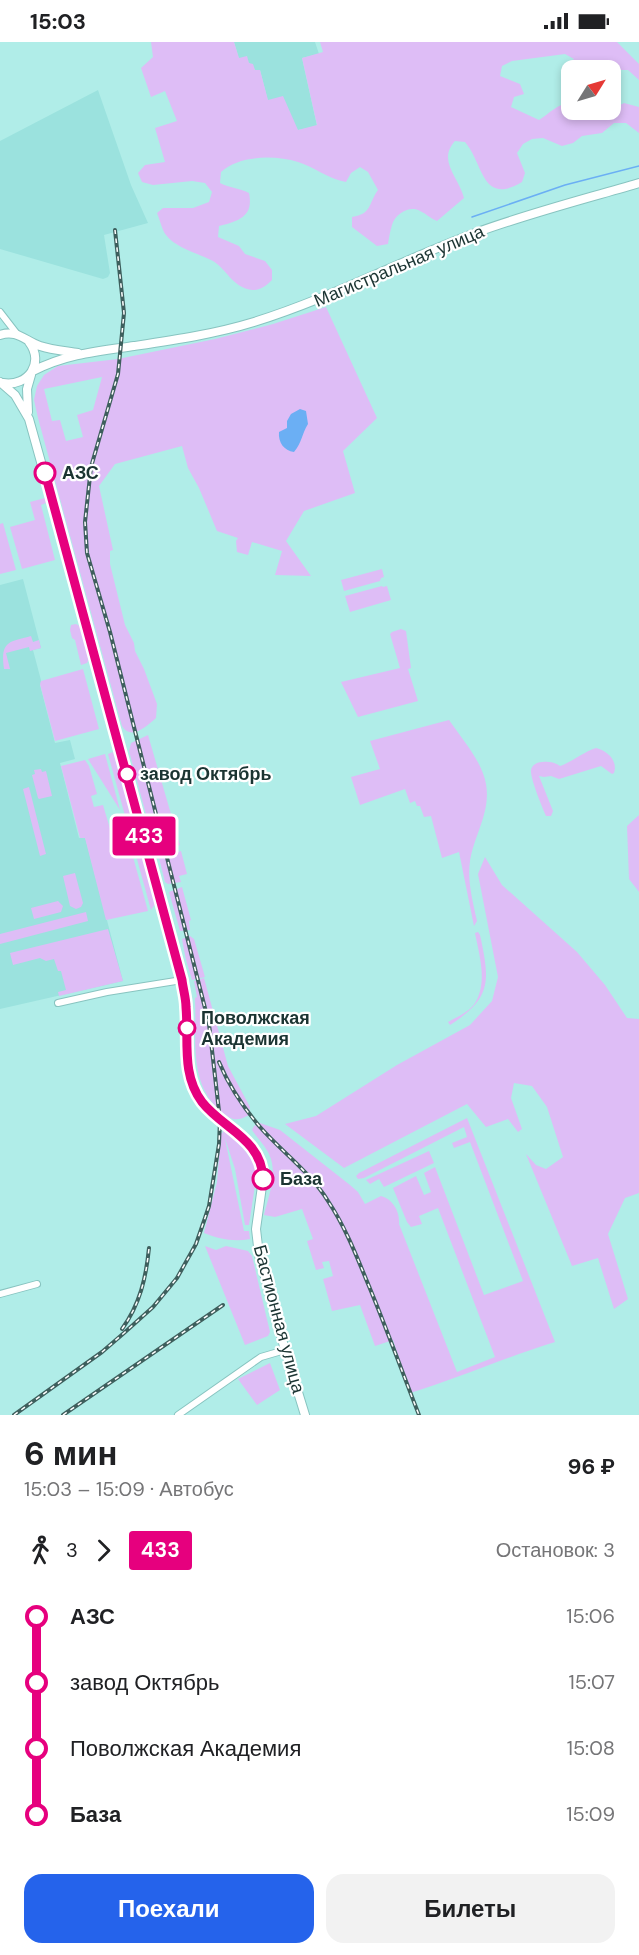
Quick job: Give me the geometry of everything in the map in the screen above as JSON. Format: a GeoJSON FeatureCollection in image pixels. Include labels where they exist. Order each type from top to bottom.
{"type":"FeatureCollection","features":[{"type":"Feature","properties":{"kind":"main road","name":"Магистральная улица"},"geometry":{"type":"LineString","coordinates":[[83,353],[187,338],[251,323],[305,305],[476,232],[639,183]]}},
{"type":"Feature","properties":{"kind":"main road"},"geometry":{"type":"LineString","coordinates":[[0,335],[17,334],[41,346],[83,353]]}},
{"type":"Feature","properties":{"kind":"main road"},"geometry":{"type":"LineString","coordinates":[[28,341],[33,347],[36,360],[27,403],[29,419]]}},
{"type":"Feature","properties":{"kind":"main road"},"geometry":{"type":"LineString","coordinates":[[1,382],[16,383],[58,360],[83,353]]}},
{"type":"Feature","properties":{"kind":"main road","name":"Бастионная улица"},"geometry":{"type":"LineString","coordinates":[[1,382],[15,395],[29,419],[95,654],[182,980],[186,1006],[188,1074],[203,1104],[250,1143],[260,1160],[263,1179],[257,1213],[258,1247],[305,1415]]}},
{"type":"Feature","properties":{"kind":"street"},"geometry":{"type":"LineString","coordinates":[[0,312],[17,334]]}},
{"type":"Feature","properties":{"kind":"street"},"geometry":{"type":"LineString","coordinates":[[58,1003],[182,980]]}},
{"type":"Feature","properties":{"kind":"street"},"geometry":{"type":"LineString","coordinates":[[0,1294],[36,1284]]}},
{"type":"Feature","properties":{"kind":"street"},"geometry":{"type":"LineString","coordinates":[[178,1415],[261,1357],[285,1350]]}},
{"type":"Feature","properties":{"kind":"shaded area"},"geometry":{"type":"Polygon","coordinates":[[[151,42],[234,42],[239,58],[247,56],[255,70],[260,70],[268,100],[283,96],[298,130],[317,125],[302,58],[323,52],[320,42],[617,42],[639,64],[639,80],[628,70],[621,70],[621,60],[573,60],[565,54],[512,61],[502,66],[500,76],[520,84],[524,94],[514,97],[511,107],[539,120],[561,106],[561,120],[621,120],[621,105],[624,103],[639,107],[639,133],[626,123],[614,123],[602,133],[582,136],[573,143],[562,146],[543,138],[532,139],[523,144],[517,153],[525,173],[522,182],[509,188],[498,189],[491,186],[485,179],[465,142],[455,141],[448,155],[449,162],[464,198],[437,221],[416,209],[403,212],[394,221],[388,244],[377,246],[352,227],[352,217],[358,216],[369,208],[378,190],[368,172],[360,167],[351,173],[346,182],[332,178],[304,164],[279,158],[258,158],[237,162],[221,172],[220,183],[249,193],[249,208],[247,213],[238,220],[219,226],[218,237],[239,246],[245,254],[265,261],[272,270],[272,280],[266,286],[252,290],[239,285],[216,263],[170,240],[163,230],[157,213],[163,208],[193,208],[209,202],[212,192],[205,183],[192,181],[153,185],[142,182],[138,173],[145,165],[165,162],[155,128],[177,121],[165,91],[151,97],[141,68],[153,57],[151,42]]]}},
{"type":"Feature","properties":{"kind":"shaded area"},"geometry":{"type":"Polygon","coordinates":[[[234,42],[315,42],[319,54],[302,58],[317,126],[298,130],[268,101],[260,70],[255,70],[249,63],[239,59],[234,42]]]}},
{"type":"Feature","properties":{"kind":"shaded area"},"geometry":{"type":"Polygon","coordinates":[[[98,90],[131,185],[148,223],[104,235],[110,273],[103,279],[0,249],[0,141],[98,90]]]}},
{"type":"Feature","properties":{"kind":"shaded area"},"geometry":{"type":"Polygon","coordinates":[[[326,307],[377,418],[343,451],[355,493],[304,511],[286,541],[311,576],[275,575],[282,551],[252,542],[248,555],[237,552],[238,538],[217,531],[188,468],[182,446],[115,464],[99,486],[113,550],[110,551],[110,564],[125,625],[157,704],[156,718],[139,731],[130,732],[122,726],[38,418],[34,400],[37,386],[44,375],[58,366],[118,359],[215,339],[326,307]],[[102,377],[44,389],[52,421],[60,420],[66,441],[83,437],[77,415],[93,410],[102,377]]]}},
{"type":"Feature","properties":{"kind":"shaded area"},"geometry":{"type":"Polygon","coordinates":[[[45,498],[46,503],[41,505],[55,560],[22,569],[10,527],[35,520],[30,502],[45,498]]]}},
{"type":"Feature","properties":{"kind":"shaded area"},"geometry":{"type":"Polygon","coordinates":[[[3,523],[16,570],[0,574],[0,524],[3,523]]]}},
{"type":"Feature","properties":{"kind":"shaded area"},"geometry":{"type":"Polygon","coordinates":[[[382,569],[384,577],[380,581],[344,591],[341,580],[382,569]]]}},
{"type":"Feature","properties":{"kind":"shaded area"},"geometry":{"type":"Polygon","coordinates":[[[23,579],[41,648],[33,650],[42,684],[40,685],[55,743],[70,740],[75,759],[60,763],[79,838],[85,837],[123,981],[0,1009],[0,585],[23,579]]]}},
{"type":"Feature","properties":{"kind":"shaded area"},"geometry":{"type":"Polygon","coordinates":[[[387,586],[391,600],[350,612],[345,596],[387,586]]]}},
{"type":"Feature","properties":{"kind":"shaded area"},"geometry":{"type":"Polygon","coordinates":[[[76,624],[81,627],[89,659],[87,663],[81,665],[70,630],[71,625],[76,624]]]}},
{"type":"Feature","properties":{"kind":"shaded area"},"geometry":{"type":"Polygon","coordinates":[[[401,629],[406,631],[411,668],[408,669],[418,701],[358,717],[341,682],[400,668],[390,634],[401,629]]]}},
{"type":"Feature","properties":{"kind":"shaded area"},"geometry":{"type":"Polygon","coordinates":[[[31,636],[33,642],[39,640],[41,648],[30,651],[29,647],[6,653],[10,669],[4,669],[3,653],[8,644],[31,636]]]}},
{"type":"Feature","properties":{"kind":"shaded area"},"geometry":{"type":"Polygon","coordinates":[[[83,669],[99,729],[55,741],[41,681],[83,669]]]}},
{"type":"Feature","properties":{"kind":"shaded area"},"geometry":{"type":"Polygon","coordinates":[[[449,720],[476,759],[486,784],[486,804],[469,869],[477,921],[474,926],[459,852],[442,858],[431,816],[424,817],[420,806],[417,806],[415,801],[410,803],[405,789],[360,805],[351,777],[380,769],[370,741],[449,720]]]}},
{"type":"Feature","properties":{"kind":"shaded area"},"geometry":{"type":"Polygon","coordinates":[[[148,735],[180,845],[160,851],[155,848],[129,751],[131,743],[148,735]]]}},
{"type":"Feature","properties":{"kind":"shaded area"},"geometry":{"type":"Polygon","coordinates":[[[596,748],[611,757],[615,764],[614,773],[612,774],[601,766],[559,779],[539,776],[553,811],[551,816],[546,816],[532,779],[532,767],[538,763],[547,762],[560,766],[596,748]]]}},
{"type":"Feature","properties":{"kind":"shaded area"},"geometry":{"type":"Polygon","coordinates":[[[113,752],[155,899],[151,910],[108,754],[113,752]]]}},
{"type":"Feature","properties":{"kind":"shaded area"},"geometry":{"type":"Polygon","coordinates":[[[105,754],[120,810],[88,759],[105,754]]]}},
{"type":"Feature","properties":{"kind":"shaded area"},"geometry":{"type":"Polygon","coordinates":[[[85,760],[97,794],[91,796],[94,807],[103,805],[111,832],[125,828],[148,911],[106,920],[85,838],[80,838],[61,766],[85,760]]]}},
{"type":"Feature","properties":{"kind":"shaded area"},"geometry":{"type":"Polygon","coordinates":[[[41,769],[42,772],[46,771],[52,796],[39,799],[32,775],[35,774],[34,770],[41,769]]]}},
{"type":"Feature","properties":{"kind":"shaded area"},"geometry":{"type":"Polygon","coordinates":[[[29,787],[46,854],[40,856],[23,789],[29,787]]]}},
{"type":"Feature","properties":{"kind":"shaded area"},"geometry":{"type":"Polygon","coordinates":[[[639,815],[639,892],[629,879],[627,826],[639,815]]]}},
{"type":"Feature","properties":{"kind":"shaded area"},"geometry":{"type":"Polygon","coordinates":[[[181,851],[187,874],[179,876],[181,882],[168,884],[165,882],[159,858],[181,851]]]}},
{"type":"Feature","properties":{"kind":"shaded area"},"geometry":{"type":"Polygon","coordinates":[[[485,857],[502,885],[577,952],[605,985],[627,1018],[639,1019],[639,1193],[625,1198],[608,1234],[628,1299],[614,1309],[598,1258],[572,1266],[526,1154],[536,1165],[546,1169],[563,1157],[547,1107],[532,1086],[514,1083],[511,1098],[522,1129],[518,1132],[508,1119],[486,1127],[467,1104],[344,1168],[285,1124],[316,1116],[397,1065],[470,1025],[492,1001],[498,977],[478,874],[485,857]]]}},
{"type":"Feature","properties":{"kind":"shaded area"},"geometry":{"type":"Polygon","coordinates":[[[75,873],[83,903],[76,909],[70,906],[63,876],[75,873]]]}},
{"type":"Feature","properties":{"kind":"shaded area"},"geometry":{"type":"Polygon","coordinates":[[[182,887],[191,920],[189,921],[190,930],[180,931],[169,892],[182,887]]]}},
{"type":"Feature","properties":{"kind":"shaded area"},"geometry":{"type":"Polygon","coordinates":[[[58,901],[63,906],[61,912],[34,919],[31,908],[58,901]]]}},
{"type":"Feature","properties":{"kind":"shaded area"},"geometry":{"type":"Polygon","coordinates":[[[86,912],[88,921],[0,944],[0,934],[86,912]]]}},
{"type":"Feature","properties":{"kind":"shaded area"},"geometry":{"type":"Polygon","coordinates":[[[108,929],[123,981],[59,996],[58,992],[66,990],[61,971],[58,971],[54,959],[46,961],[40,958],[13,965],[10,953],[108,929]]]}},
{"type":"Feature","properties":{"kind":"shaded area"},"geometry":{"type":"Polygon","coordinates":[[[478,932],[486,977],[481,997],[474,1006],[450,1025],[448,1022],[470,1009],[479,995],[482,977],[475,933],[478,932]]]}},
{"type":"Feature","properties":{"kind":"shaded area"},"geometry":{"type":"Polygon","coordinates":[[[190,936],[194,939],[205,977],[192,980],[182,939],[190,936]]]}},
{"type":"Feature","properties":{"kind":"shaded area"},"geometry":{"type":"Polygon","coordinates":[[[204,978],[228,1066],[250,1107],[249,1115],[242,1118],[230,1118],[223,1113],[204,1089],[199,1075],[195,1045],[195,998],[197,997],[194,981],[204,978]]]}},
{"type":"Feature","properties":{"kind":"shaded area"},"geometry":{"type":"Polygon","coordinates":[[[467,1118],[555,1342],[410,1393],[393,1340],[375,1346],[360,1305],[332,1311],[323,1279],[333,1276],[329,1261],[322,1262],[324,1268],[316,1270],[307,1241],[313,1239],[302,1209],[275,1217],[264,1215],[272,1184],[272,1161],[252,1130],[260,1123],[280,1130],[350,1185],[358,1192],[365,1204],[381,1196],[392,1203],[457,1372],[495,1357],[438,1208],[419,1216],[422,1224],[411,1227],[393,1188],[416,1176],[424,1195],[431,1192],[424,1173],[435,1167],[484,1295],[523,1281],[470,1142],[454,1148],[452,1143],[467,1137],[464,1127],[364,1178],[358,1179],[356,1176],[467,1118]]]}},
{"type":"Feature","properties":{"kind":"shaded area"},"geometry":{"type":"Polygon","coordinates":[[[222,1129],[247,1153],[257,1172],[249,1225],[245,1225],[235,1169],[222,1129]]]}},
{"type":"Feature","properties":{"kind":"shaded area"},"geometry":{"type":"Polygon","coordinates":[[[221,1132],[224,1134],[244,1231],[249,1231],[250,1239],[226,1239],[204,1233],[217,1182],[221,1132]]]}},
{"type":"Feature","properties":{"kind":"shaded area"},"geometry":{"type":"Polygon","coordinates":[[[429,1151],[434,1163],[384,1187],[379,1179],[370,1184],[366,1180],[429,1151]]]}},
{"type":"Feature","properties":{"kind":"shaded area"},"geometry":{"type":"Polygon","coordinates":[[[205,1246],[216,1250],[226,1246],[248,1251],[252,1256],[270,1332],[268,1336],[245,1345],[205,1246]]]}},
{"type":"Feature","properties":{"kind":"shaded area"},"geometry":{"type":"Polygon","coordinates":[[[270,1363],[280,1390],[257,1405],[238,1379],[270,1363]]]}},
{"type":"Feature","properties":{"kind":"water"},"geometry":{"type":"Polygon","coordinates":[[[300,409],[306,411],[308,424],[294,452],[282,445],[279,432],[287,428],[287,421],[291,414],[300,409]]]}},
{"type":"Feature","properties":{"kind":"waterway"},"geometry":{"type":"LineString","coordinates":[[472,217],[565,185],[639,166]]}},
{"type":"Feature","properties":{"kind":"railway"},"geometry":{"type":"LineString","coordinates":[[14,1415],[102,1352],[153,1307],[177,1278],[196,1244],[209,1206],[219,1144],[220,1120],[209,1024],[110,632],[87,553],[85,522],[91,467],[118,374],[124,313],[115,230]]}},
{"type":"Feature","properties":{"kind":"railway"},"geometry":{"type":"LineString","coordinates":[[219,1062],[248,1112],[313,1181],[339,1220],[373,1296],[419,1415]]}},
{"type":"Feature","properties":{"kind":"railway"},"geometry":{"type":"LineString","coordinates":[[122,1329],[141,1290],[149,1248]]}},
{"type":"Feature","properties":{"kind":"railway"},"geometry":{"type":"LineString","coordinates":[[63,1415],[223,1305]]}},
{"type":"Feature","properties":{"kind":"bus line","name":"433"},"geometry":{"type":"LineString","coordinates":[[45,473],[182,980],[186,1006],[188,1074],[203,1104],[250,1143],[260,1160],[263,1179]]}},
{"type":"Feature","properties":{"kind":"place","name":"АЗС"},"geometry":{"type":"Point","coordinates":[45,473]}},
{"type":"Feature","properties":{"kind":"place","name":"завод Октябрь"},"geometry":{"type":"Point","coordinates":[127,774]}},
{"type":"Feature","properties":{"kind":"place","name":"Поволжская Академия"},"geometry":{"type":"Point","coordinates":[187,1028]}},
{"type":"Feature","properties":{"kind":"place","name":"База"},"geometry":{"type":"Point","coordinates":[263,1179]}}]}
